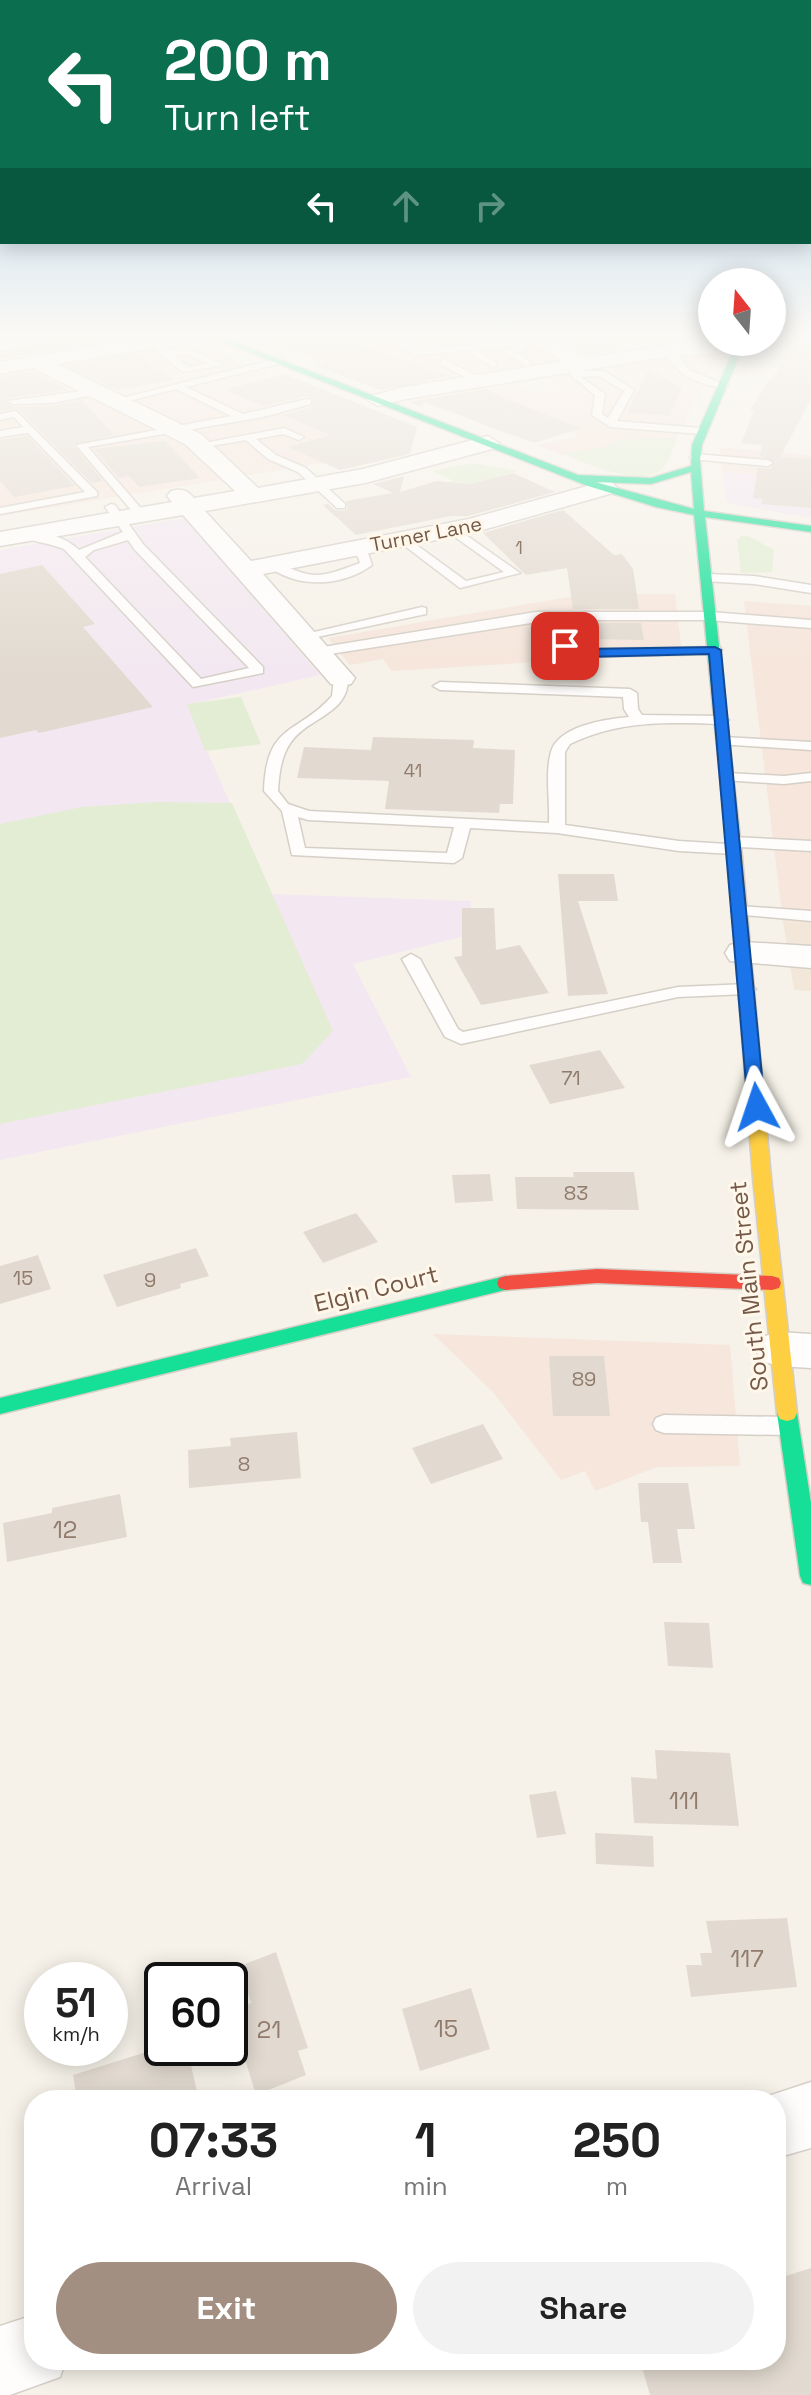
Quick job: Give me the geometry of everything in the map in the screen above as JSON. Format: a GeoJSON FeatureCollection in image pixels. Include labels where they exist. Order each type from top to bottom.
{"type":"FeatureCollection","features":[{"type":"Feature","properties":{"kind":"main road"},"geometry":{"type":"LineString","coordinates":[[498,447],[605,488],[699,513],[811,529]]}},
{"type":"Feature","properties":{"kind":"main road","name":"South Main Street"},"geometry":{"type":"LineString","coordinates":[[698,447],[695,462],[699,513],[728,777],[772,1283],[795,1350],[787,1426],[811,1576]]}},
{"type":"Feature","properties":{"kind":"main road"},"geometry":{"type":"LineString","coordinates":[[578,478],[651,481],[695,462]]}},
{"type":"Feature","properties":{"kind":"main road","name":"Elgin Court"},"geometry":{"type":"LineString","coordinates":[[0,1406],[527,1279],[590,1274],[772,1283]]}},
{"type":"Feature","properties":{"kind":"street"},"geometry":{"type":"LineString","coordinates":[[201,447],[248,491]]}},
{"type":"Feature","properties":{"kind":"street"},"geometry":{"type":"LineString","coordinates":[[312,480],[420,447]]}},
{"type":"Feature","properties":{"kind":"street"},"geometry":{"type":"LineString","coordinates":[[4,525],[126,515],[184,501],[312,480],[378,473],[474,447]]}},
{"type":"Feature","properties":{"kind":"street","name":"Turner Lane"},"geometry":{"type":"LineString","coordinates":[[245,570],[452,530],[578,498],[605,488]]}},
{"type":"Feature","properties":{"kind":"street"},"geometry":{"type":"LineString","coordinates":[[184,501],[341,678]]}},
{"type":"Feature","properties":{"kind":"street"},"geometry":{"type":"LineString","coordinates":[[743,953],[811,957]]}},
{"type":"Feature","properties":{"kind":"street"},"geometry":{"type":"LineString","coordinates":[[786,2122],[811,2115]]}},
{"type":"Feature","properties":{"kind":"street"},"geometry":{"type":"LineString","coordinates":[[0,2362],[24,2354]]}},
{"type":"Feature","properties":{"kind":"lane"},"geometry":{"type":"LineString","coordinates":[[4,525],[93,494],[47,447]]}},
{"type":"Feature","properties":{"kind":"lane"},"geometry":{"type":"LineString","coordinates":[[4,525],[67,546],[198,684],[258,670],[126,515],[82,447]]}},
{"type":"Feature","properties":{"kind":"lane"},"geometry":{"type":"LineString","coordinates":[[259,447],[269,455],[299,469],[341,506]]}},
{"type":"Feature","properties":{"kind":"lane"},"geometry":{"type":"LineString","coordinates":[[695,462],[768,463]]}},
{"type":"Feature","properties":{"kind":"lane"},"geometry":{"type":"LineString","coordinates":[[79,557],[85,549],[124,540],[126,515]]}},
{"type":"Feature","properties":{"kind":"lane"},"geometry":{"type":"LineString","coordinates":[[403,540],[464,585],[514,573],[452,530]]}},
{"type":"Feature","properties":{"kind":"lane"},"geometry":{"type":"LineString","coordinates":[[708,578],[760,581],[811,589]]}},
{"type":"Feature","properties":{"kind":"lane"},"geometry":{"type":"LineString","coordinates":[[310,644],[422,611]]}},
{"type":"Feature","properties":{"kind":"lane"},"geometry":{"type":"LineString","coordinates":[[310,644],[556,615],[711,617],[811,624]]}},
{"type":"Feature","properties":{"kind":"lane"},"geometry":{"type":"LineString","coordinates":[[556,615],[565,646],[577,653],[715,650]]}},
{"type":"Feature","properties":{"kind":"lane"},"geometry":{"type":"LineString","coordinates":[[341,678],[343,688],[338,699],[293,731],[277,755],[271,791],[278,804],[289,811],[348,819],[557,828],[679,846],[811,846]]}},
{"type":"Feature","properties":{"kind":"lane"},"geometry":{"type":"LineString","coordinates":[[440,686],[630,693],[631,709],[638,720]]}},
{"type":"Feature","properties":{"kind":"lane"},"geometry":{"type":"LineString","coordinates":[[557,828],[558,752],[561,744],[585,732],[638,720],[722,720]]}},
{"type":"Feature","properties":{"kind":"lane"},"geometry":{"type":"LineString","coordinates":[[724,741],[807,746]]}},
{"type":"Feature","properties":{"kind":"lane"},"geometry":{"type":"LineString","coordinates":[[728,777],[811,780]]}},
{"type":"Feature","properties":{"kind":"lane"},"geometry":{"type":"LineString","coordinates":[[289,811],[298,852],[454,858],[463,824]]}},
{"type":"Feature","properties":{"kind":"lane"},"geometry":{"type":"LineString","coordinates":[[739,911],[811,916]]}},
{"type":"Feature","properties":{"kind":"lane"},"geometry":{"type":"LineString","coordinates":[[411,959],[451,1033],[461,1038],[678,992],[706,988],[747,989]]}},
{"type":"Feature","properties":{"kind":"lane"},"geometry":{"type":"LineString","coordinates":[[664,1424],[787,1426]]}},
{"type":"Feature","properties":{"kind":"shaded area"},"geometry":{"type":"Polygon","coordinates":[[[0,447],[192,447],[225,479],[0,516],[0,447]]]}},
{"type":"Feature","properties":{"kind":"shaded area"},"geometry":{"type":"Polygon","coordinates":[[[191,447],[377,447],[323,463],[243,476],[191,447]]]}},
{"type":"Feature","properties":{"kind":"shaded area"},"geometry":{"type":"Polygon","coordinates":[[[540,447],[604,447],[562,455],[540,447]]]}},
{"type":"Feature","properties":{"kind":"shaded area"},"geometry":{"type":"Polygon","coordinates":[[[720,447],[811,455],[811,479],[722,472],[720,447]]]}},
{"type":"Feature","properties":{"kind":"shaded area"},"geometry":{"type":"Polygon","coordinates":[[[722,472],[811,479],[811,518],[731,504],[726,499],[722,472]]]}},
{"type":"Feature","properties":{"kind":"shaded area"},"geometry":{"type":"Polygon","coordinates":[[[185,518],[320,675],[187,705],[270,894],[471,901],[469,935],[353,964],[411,1077],[0,1160],[0,550],[185,518]]]}},
{"type":"Feature","properties":{"kind":"shaded area"},"geometry":{"type":"Polygon","coordinates":[[[586,594],[675,594],[682,653],[392,671],[383,659],[350,665],[328,638],[586,594]]]}},
{"type":"Feature","properties":{"kind":"shaded area"},"geometry":{"type":"Polygon","coordinates":[[[744,601],[811,606],[811,924],[783,921],[744,601]]]}},
{"type":"Feature","properties":{"kind":"shaded area"},"geometry":{"type":"Polygon","coordinates":[[[783,921],[811,924],[811,991],[794,990],[783,921]]]}},
{"type":"Feature","properties":{"kind":"shaded area"},"geometry":{"type":"Polygon","coordinates":[[[433,1334],[730,1345],[740,1466],[657,1467],[595,1491],[585,1471],[561,1480],[493,1392],[433,1334]]]}},
{"type":"Feature","properties":{"kind":"green space"},"geometry":{"type":"Polygon","coordinates":[[[602,447],[673,447],[663,468],[654,474],[642,476],[614,472],[563,454],[602,447]]]}},
{"type":"Feature","properties":{"kind":"green space"},"geometry":{"type":"Polygon","coordinates":[[[474,463],[517,471],[474,484],[451,482],[433,471],[474,463]]]}},
{"type":"Feature","properties":{"kind":"green space"},"geometry":{"type":"Polygon","coordinates":[[[748,536],[774,550],[772,572],[741,573],[737,540],[748,536]]]}},
{"type":"Feature","properties":{"kind":"green space"},"geometry":{"type":"Polygon","coordinates":[[[241,697],[261,744],[205,751],[187,704],[241,697]]]}},
{"type":"Feature","properties":{"kind":"green space"},"geometry":{"type":"Polygon","coordinates":[[[157,802],[232,803],[333,1031],[302,1064],[0,1124],[0,824],[82,807],[157,802]]]}},
{"type":"Feature","properties":{"kind":"building"},"geometry":{"type":"Polygon","coordinates":[[[0,447],[37,447],[75,486],[14,497],[0,481],[0,447]]]}},
{"type":"Feature","properties":{"kind":"building"},"geometry":{"type":"Polygon","coordinates":[[[56,447],[74,447],[103,481],[92,483],[56,447]]]}},
{"type":"Feature","properties":{"kind":"building"},"geometry":{"type":"Polygon","coordinates":[[[170,447],[200,478],[139,487],[129,476],[119,478],[94,449],[170,447]]]}},
{"type":"Feature","properties":{"kind":"building"},"geometry":{"type":"Polygon","coordinates":[[[288,447],[412,447],[410,454],[340,470],[288,447]]]}},
{"type":"Feature","properties":{"kind":"building"},"geometry":{"type":"Polygon","coordinates":[[[762,447],[785,447],[780,457],[811,459],[811,508],[761,504],[762,499],[753,498],[758,468],[770,469],[776,462],[760,456],[762,447]]]}},
{"type":"Feature","properties":{"kind":"building"},"geometry":{"type":"Polygon","coordinates":[[[513,473],[555,492],[468,516],[451,516],[356,535],[323,505],[345,511],[348,508],[346,501],[393,493],[373,484],[404,476],[400,492],[437,481],[471,484],[513,473]]]}},
{"type":"Feature","properties":{"kind":"building"},"geometry":{"type":"Polygon","coordinates":[[[563,510],[614,555],[622,554],[633,569],[639,609],[573,609],[567,568],[526,575],[483,533],[563,510]]]}},
{"type":"Feature","properties":{"kind":"building"},"geometry":{"type":"Polygon","coordinates":[[[42,565],[95,624],[83,627],[153,707],[39,733],[36,730],[0,738],[0,574],[42,565]]]}},
{"type":"Feature","properties":{"kind":"building"},"geometry":{"type":"Polygon","coordinates":[[[589,623],[641,623],[644,640],[590,639],[589,623]]]}},
{"type":"Feature","properties":{"kind":"building"},"geometry":{"type":"Polygon","coordinates":[[[373,737],[474,740],[473,748],[515,750],[513,804],[500,804],[499,813],[385,809],[389,781],[297,778],[304,747],[371,750],[373,737]]]}},
{"type":"Feature","properties":{"kind":"building"},"geometry":{"type":"Polygon","coordinates":[[[558,874],[614,874],[618,901],[578,901],[608,994],[568,996],[558,874]]]}},
{"type":"Feature","properties":{"kind":"building"},"geometry":{"type":"Polygon","coordinates":[[[462,908],[494,908],[496,950],[520,945],[549,993],[481,1005],[454,957],[462,956],[462,908]]]}},
{"type":"Feature","properties":{"kind":"building"},"geometry":{"type":"Polygon","coordinates":[[[600,1050],[625,1088],[550,1104],[529,1065],[600,1050]]]}},
{"type":"Feature","properties":{"kind":"building"},"geometry":{"type":"Polygon","coordinates":[[[573,1172],[634,1172],[639,1210],[517,1209],[515,1177],[574,1177],[573,1172]]]}},
{"type":"Feature","properties":{"kind":"building"},"geometry":{"type":"Polygon","coordinates":[[[490,1174],[493,1201],[455,1203],[452,1175],[490,1174]]]}},
{"type":"Feature","properties":{"kind":"building"},"geometry":{"type":"Polygon","coordinates":[[[356,1213],[378,1242],[323,1263],[303,1232],[356,1213]]]}},
{"type":"Feature","properties":{"kind":"building"},"geometry":{"type":"Polygon","coordinates":[[[196,1248],[209,1276],[180,1284],[181,1288],[117,1307],[103,1275],[196,1248]]]}},
{"type":"Feature","properties":{"kind":"building"},"geometry":{"type":"Polygon","coordinates":[[[38,1255],[51,1289],[0,1304],[0,1266],[38,1255]]]}},
{"type":"Feature","properties":{"kind":"building"},"geometry":{"type":"Polygon","coordinates":[[[549,1356],[604,1356],[610,1416],[553,1416],[549,1356]]]}},
{"type":"Feature","properties":{"kind":"building"},"geometry":{"type":"Polygon","coordinates":[[[483,1424],[503,1459],[431,1484],[412,1448],[483,1424]]]}},
{"type":"Feature","properties":{"kind":"building"},"geometry":{"type":"Polygon","coordinates":[[[297,1432],[301,1478],[189,1488],[188,1450],[231,1446],[230,1438],[297,1432]]]}},
{"type":"Feature","properties":{"kind":"building"},"geometry":{"type":"Polygon","coordinates":[[[638,1483],[688,1483],[695,1529],[677,1529],[682,1563],[653,1563],[648,1522],[641,1522],[638,1483]]]}},
{"type":"Feature","properties":{"kind":"building"},"geometry":{"type":"Polygon","coordinates":[[[120,1494],[127,1537],[7,1562],[3,1523],[52,1513],[52,1508],[120,1494]]]}},
{"type":"Feature","properties":{"kind":"building"},"geometry":{"type":"Polygon","coordinates":[[[664,1622],[709,1623],[713,1668],[668,1666],[664,1622]]]}},
{"type":"Feature","properties":{"kind":"building"},"geometry":{"type":"Polygon","coordinates":[[[655,1750],[730,1753],[739,1826],[634,1823],[631,1777],[657,1779],[655,1750]]]}},
{"type":"Feature","properties":{"kind":"building"},"geometry":{"type":"Polygon","coordinates":[[[556,1791],[566,1834],[537,1838],[529,1795],[556,1791]]]}},
{"type":"Feature","properties":{"kind":"building"},"geometry":{"type":"Polygon","coordinates":[[[595,1833],[653,1836],[654,1867],[596,1864],[595,1833]]]}},
{"type":"Feature","properties":{"kind":"building"},"geometry":{"type":"Polygon","coordinates":[[[787,1918],[797,1987],[691,1997],[686,1965],[702,1965],[700,1953],[712,1953],[706,1921],[787,1918]]]}},
{"type":"Feature","properties":{"kind":"building"},"geometry":{"type":"Polygon","coordinates":[[[276,1952],[308,2048],[298,2051],[306,2075],[268,2090],[254,2090],[247,2066],[248,2004],[251,2003],[248,1963],[276,1952]]]}},
{"type":"Feature","properties":{"kind":"building"},"geometry":{"type":"Polygon","coordinates":[[[471,1988],[490,2049],[420,2071],[402,2009],[471,1988]]]}},
{"type":"Feature","properties":{"kind":"building"},"geometry":{"type":"Polygon","coordinates":[[[144,2053],[144,2066],[191,2066],[197,2090],[75,2090],[73,2075],[102,2066],[128,2066],[128,2058],[144,2053]]]}},
{"type":"Feature","properties":{"kind":"building"},"geometry":{"type":"Polygon","coordinates":[[[811,2268],[811,2395],[650,2395],[643,2370],[786,2370],[786,2276],[811,2268]]]}},
{"type":"Feature","properties":{"kind":"traffic: fast"},"geometry":{"type":"LineString","coordinates":[[496,447],[592,484],[660,505],[699,513],[735,857]]}},
{"type":"Feature","properties":{"kind":"traffic: fast"},"geometry":{"type":"LineString","coordinates":[[697,447],[699,513],[811,529]]}},
{"type":"Feature","properties":{"kind":"traffic: fast"},"geometry":{"type":"LineString","coordinates":[[578,478],[651,481],[695,468]]}},
{"type":"Feature","properties":{"kind":"traffic: fast"},"geometry":{"type":"LineString","coordinates":[[0,1406],[506,1283]]}},
{"type":"Feature","properties":{"kind":"traffic: fast"},"geometry":{"type":"LineString","coordinates":[[787,1413],[811,1576]]}},
{"type":"Feature","properties":{"kind":"traffic: slow"},"geometry":{"type":"LineString","coordinates":[[735,857],[762,1178],[787,1413]]}},
{"type":"Feature","properties":{"kind":"traffic: jam"},"geometry":{"type":"LineString","coordinates":[[506,1283],[597,1276],[772,1283]]}},
{"type":"Feature","properties":{"kind":"route"},"geometry":{"type":"LineString","coordinates":[[565,646],[571,651],[584,653],[715,650],[757,1107]]}}]}
